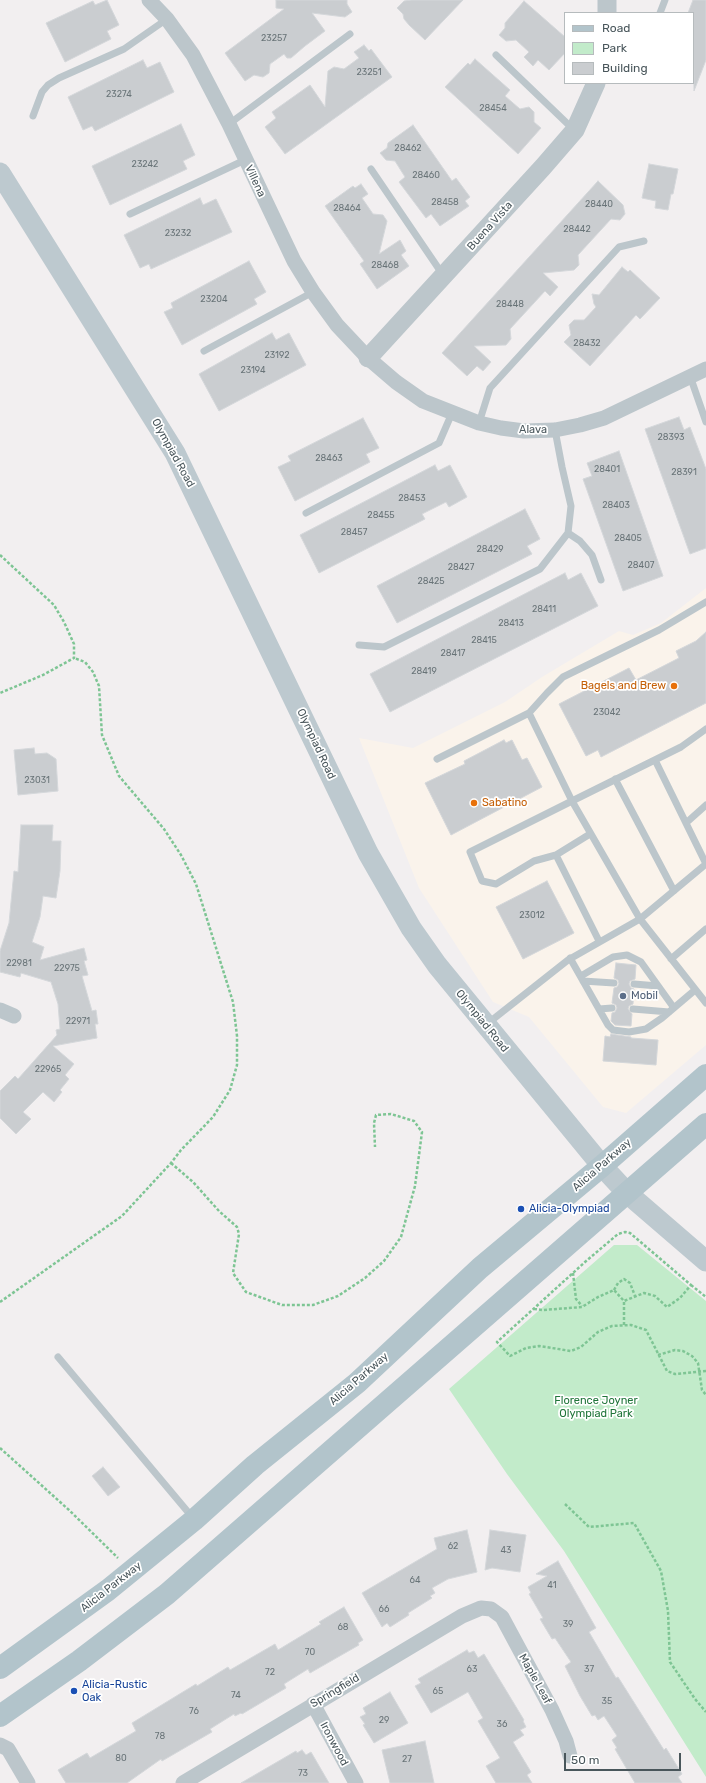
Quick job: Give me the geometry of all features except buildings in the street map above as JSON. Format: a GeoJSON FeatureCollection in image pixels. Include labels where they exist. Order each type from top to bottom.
{"type":"FeatureCollection","features":[{"type":"Feature","properties":{"kind":"main road","name":"Olympiad Road"},"geometry":{"type":"LineString","coordinates":[[0,173],[175,453],[368,853],[412,928],[437,965],[602,1166],[628,1193],[706,1261]]}},
{"type":"Feature","properties":{"kind":"main road","name":"Alicia Parkway"},"geometry":{"type":"LineString","coordinates":[[0,1668],[55,1629],[131,1571],[194,1520],[254,1465],[357,1383],[480,1268],[602,1166],[706,1075]]}},
{"type":"Feature","properties":{"kind":"main road"},"geometry":{"type":"LineString","coordinates":[[0,1716],[78,1661],[166,1594],[706,1124]]}},
{"type":"Feature","properties":{"kind":"street","name":"Villena"},"geometry":{"type":"LineString","coordinates":[[149,0],[167,18],[193,55],[294,261],[313,292],[337,325],[368,358]]}},
{"type":"Feature","properties":{"kind":"street"},"geometry":{"type":"LineString","coordinates":[[607,0],[607,12]]}},
{"type":"Feature","properties":{"kind":"street","name":"Buena Vista"},"geometry":{"type":"LineString","coordinates":[[368,358],[575,130],[596,84]]}},
{"type":"Feature","properties":{"kind":"street","name":"Alava"},"geometry":{"type":"LineString","coordinates":[[368,358],[396,382],[423,401],[479,423],[524,431],[555,430],[604,418],[706,369]]}},
{"type":"Feature","properties":{"kind":"street"},"geometry":{"type":"LineString","coordinates":[[0,1010],[14,1016]]}},
{"type":"Feature","properties":{"kind":"street","name":"Springfield"},"geometry":{"type":"LineString","coordinates":[[183,1783],[462,1616],[481,1608],[491,1609]]}},
{"type":"Feature","properties":{"kind":"street","name":"Maple Leaf"},"geometry":{"type":"LineString","coordinates":[[491,1609],[502,1617],[552,1710],[566,1741],[570,1756]]}},
{"type":"Feature","properties":{"kind":"street","name":"Ironwood"},"geometry":{"type":"LineString","coordinates":[[313,1704],[356,1783]]}},
{"type":"Feature","properties":{"kind":"street"},"geometry":{"type":"LineString","coordinates":[[0,1745],[8,1749],[28,1783]]}},
{"type":"Feature","properties":{"kind":"lane"},"geometry":{"type":"LineString","coordinates":[[660,12],[665,0]]}},
{"type":"Feature","properties":{"kind":"lane"},"geometry":{"type":"LineString","coordinates":[[33,116],[42,92],[48,85],[59,78],[124,49],[167,18]]}},
{"type":"Feature","properties":{"kind":"lane"},"geometry":{"type":"LineString","coordinates":[[228,124],[350,34]]}},
{"type":"Feature","properties":{"kind":"lane"},"geometry":{"type":"LineString","coordinates":[[496,55],[575,130]]}},
{"type":"Feature","properties":{"kind":"lane"},"geometry":{"type":"LineString","coordinates":[[130,214],[245,160]]}},
{"type":"Feature","properties":{"kind":"lane"},"geometry":{"type":"LineString","coordinates":[[371,169],[444,276]]}},
{"type":"Feature","properties":{"kind":"lane"},"geometry":{"type":"LineString","coordinates":[[479,423],[490,388],[619,247],[644,241]]}},
{"type":"Feature","properties":{"kind":"lane"},"geometry":{"type":"LineString","coordinates":[[204,351],[313,292]]}},
{"type":"Feature","properties":{"kind":"lane"},"geometry":{"type":"LineString","coordinates":[[690,376],[706,422]]}},
{"type":"Feature","properties":{"kind":"lane"},"geometry":{"type":"LineString","coordinates":[[306,513],[439,443],[452,413]]}},
{"type":"Feature","properties":{"kind":"lane"},"geometry":{"type":"LineString","coordinates":[[359,645],[384,647],[540,569],[568,533],[571,506],[555,430]]}},
{"type":"Feature","properties":{"kind":"lane"},"geometry":{"type":"LineString","coordinates":[[568,533],[580,541],[592,555],[601,580]]}},
{"type":"Feature","properties":{"kind":"lane"},"geometry":{"type":"LineString","coordinates":[[437,759],[529,713],[546,693],[564,677],[659,630],[706,602]]}},
{"type":"Feature","properties":{"kind":"lane"},"geometry":{"type":"LineString","coordinates":[[529,713],[572,801],[640,919],[706,1003]]}},
{"type":"Feature","properties":{"kind":"lane"},"geometry":{"type":"LineString","coordinates":[[590,834],[556,856],[534,861],[496,884],[482,881],[470,852],[681,747],[706,729]]}},
{"type":"Feature","properties":{"kind":"lane"},"geometry":{"type":"LineString","coordinates":[[486,1025],[570,958],[640,919],[706,864],[655,760]]}},
{"type":"Feature","properties":{"kind":"lane"},"geometry":{"type":"LineString","coordinates":[[615,780],[674,891]]}},
{"type":"Feature","properties":{"kind":"lane"},"geometry":{"type":"LineString","coordinates":[[686,822],[706,805]]}},
{"type":"Feature","properties":{"kind":"lane"},"geometry":{"type":"LineString","coordinates":[[556,856],[599,941]]}},
{"type":"Feature","properties":{"kind":"lane"},"geometry":{"type":"LineString","coordinates":[[671,959],[706,929]]}},
{"type":"Feature","properties":{"kind":"lane"},"geometry":{"type":"LineString","coordinates":[[582,979],[612,957],[627,955],[641,962],[658,986],[672,1010]]}},
{"type":"Feature","properties":{"kind":"lane"},"geometry":{"type":"LineString","coordinates":[[570,958],[599,1009],[613,1030],[629,1032],[646,1029],[672,1010],[695,990]]}},
{"type":"Feature","properties":{"kind":"lane"},"geometry":{"type":"LineString","coordinates":[[582,979],[614,983]]}},
{"type":"Feature","properties":{"kind":"lane"},"geometry":{"type":"LineString","coordinates":[[634,984],[658,986]]}},
{"type":"Feature","properties":{"kind":"lane"},"geometry":{"type":"LineString","coordinates":[[599,1009],[612,1008]]}},
{"type":"Feature","properties":{"kind":"lane"},"geometry":{"type":"LineString","coordinates":[[633,1009],[672,1010]]}},
{"type":"Feature","properties":{"kind":"lane"},"geometry":{"type":"LineString","coordinates":[[58,1357],[194,1520]]}},
{"type":"Feature","properties":{"kind":"path"},"geometry":{"type":"LineString","coordinates":[[0,555],[54,605],[74,644],[74,658]]}},
{"type":"Feature","properties":{"kind":"path"},"geometry":{"type":"LineString","coordinates":[[0,693],[43,675],[74,658],[85,662],[93,672],[99,686],[102,735],[119,776],[164,828],[181,854],[196,884],[233,1002],[237,1036],[237,1065],[230,1090],[213,1117],[181,1150],[171,1163],[122,1216],[92,1239],[0,1302]]}},
{"type":"Feature","properties":{"kind":"path"},"geometry":{"type":"LineString","coordinates":[[171,1163],[193,1182],[219,1211],[237,1226],[239,1234],[232,1273],[246,1292],[282,1305],[313,1305],[338,1296],[365,1278],[384,1261],[402,1237],[415,1186],[422,1132],[414,1120],[391,1114],[376,1115],[374,1123],[375,1147]]}},
{"type":"Feature","properties":{"kind":"path"},"geometry":{"type":"LineString","coordinates":[[706,1298],[630,1233],[625,1232],[618,1234],[497,1342],[510,1356],[526,1348],[540,1346],[571,1351],[581,1347],[598,1332],[612,1326],[631,1325],[646,1330],[667,1371],[675,1374],[706,1371]]}},
{"type":"Feature","properties":{"kind":"path"},"geometry":{"type":"LineString","coordinates":[[573,1273],[576,1299],[582,1307]]}},
{"type":"Feature","properties":{"kind":"path"},"geometry":{"type":"LineString","coordinates":[[534,1309],[543,1310],[582,1307],[598,1297],[614,1290],[618,1283],[624,1279],[630,1283],[635,1296]]}},
{"type":"Feature","properties":{"kind":"path"},"geometry":{"type":"LineString","coordinates":[[624,1301],[644,1293],[655,1296],[667,1307],[680,1298],[691,1285]]}},
{"type":"Feature","properties":{"kind":"path"},"geometry":{"type":"LineString","coordinates":[[614,1290],[624,1301],[624,1325]]}},
{"type":"Feature","properties":{"kind":"path"},"geometry":{"type":"LineString","coordinates":[[658,1355],[675,1350],[683,1351],[692,1356],[698,1363],[699,1372],[706,1395]]}},
{"type":"Feature","properties":{"kind":"path"},"geometry":{"type":"LineString","coordinates":[[0,1448],[90,1530],[131,1571]]}},
{"type":"Feature","properties":{"kind":"path"},"geometry":{"type":"LineString","coordinates":[[565,1504],[589,1527],[634,1524],[662,1571],[668,1611],[670,1662],[695,1699],[706,1712]]}},
{"type":"Feature","properties":{"kind":"shaded area"},"geometry":{"type":"Polygon","coordinates":[[[706,588],[706,1045],[626,1113],[603,1107],[529,1017],[493,1002],[419,888],[359,738],[413,748],[505,702],[542,677],[619,631],[633,635],[661,623],[706,588]]]}},
{"type":"Feature","properties":{"kind":"green space","name":"Florence Joyner Olympiad Park"},"geometry":{"type":"Polygon","coordinates":[[[614,1245],[637,1245],[706,1301],[706,1777],[564,1551],[507,1474],[449,1389],[614,1245]]]}},
{"type":"Feature","properties":{"kind":"place","name":"Bagels and Brew"},"geometry":{"type":"Point","coordinates":[674,686]}},
{"type":"Feature","properties":{"kind":"place","name":"Sabatino"},"geometry":{"type":"Point","coordinates":[474,803]}},
{"type":"Feature","properties":{"kind":"place","name":"Mobil"},"geometry":{"type":"Point","coordinates":[623,996]}},
{"type":"Feature","properties":{"kind":"place","name":"Alicia-Olympiad"},"geometry":{"type":"Point","coordinates":[521,1209]}},
{"type":"Feature","properties":{"kind":"place","name":"Alicia-Rustic Oak"},"geometry":{"type":"Point","coordinates":[74,1691]}}]}
